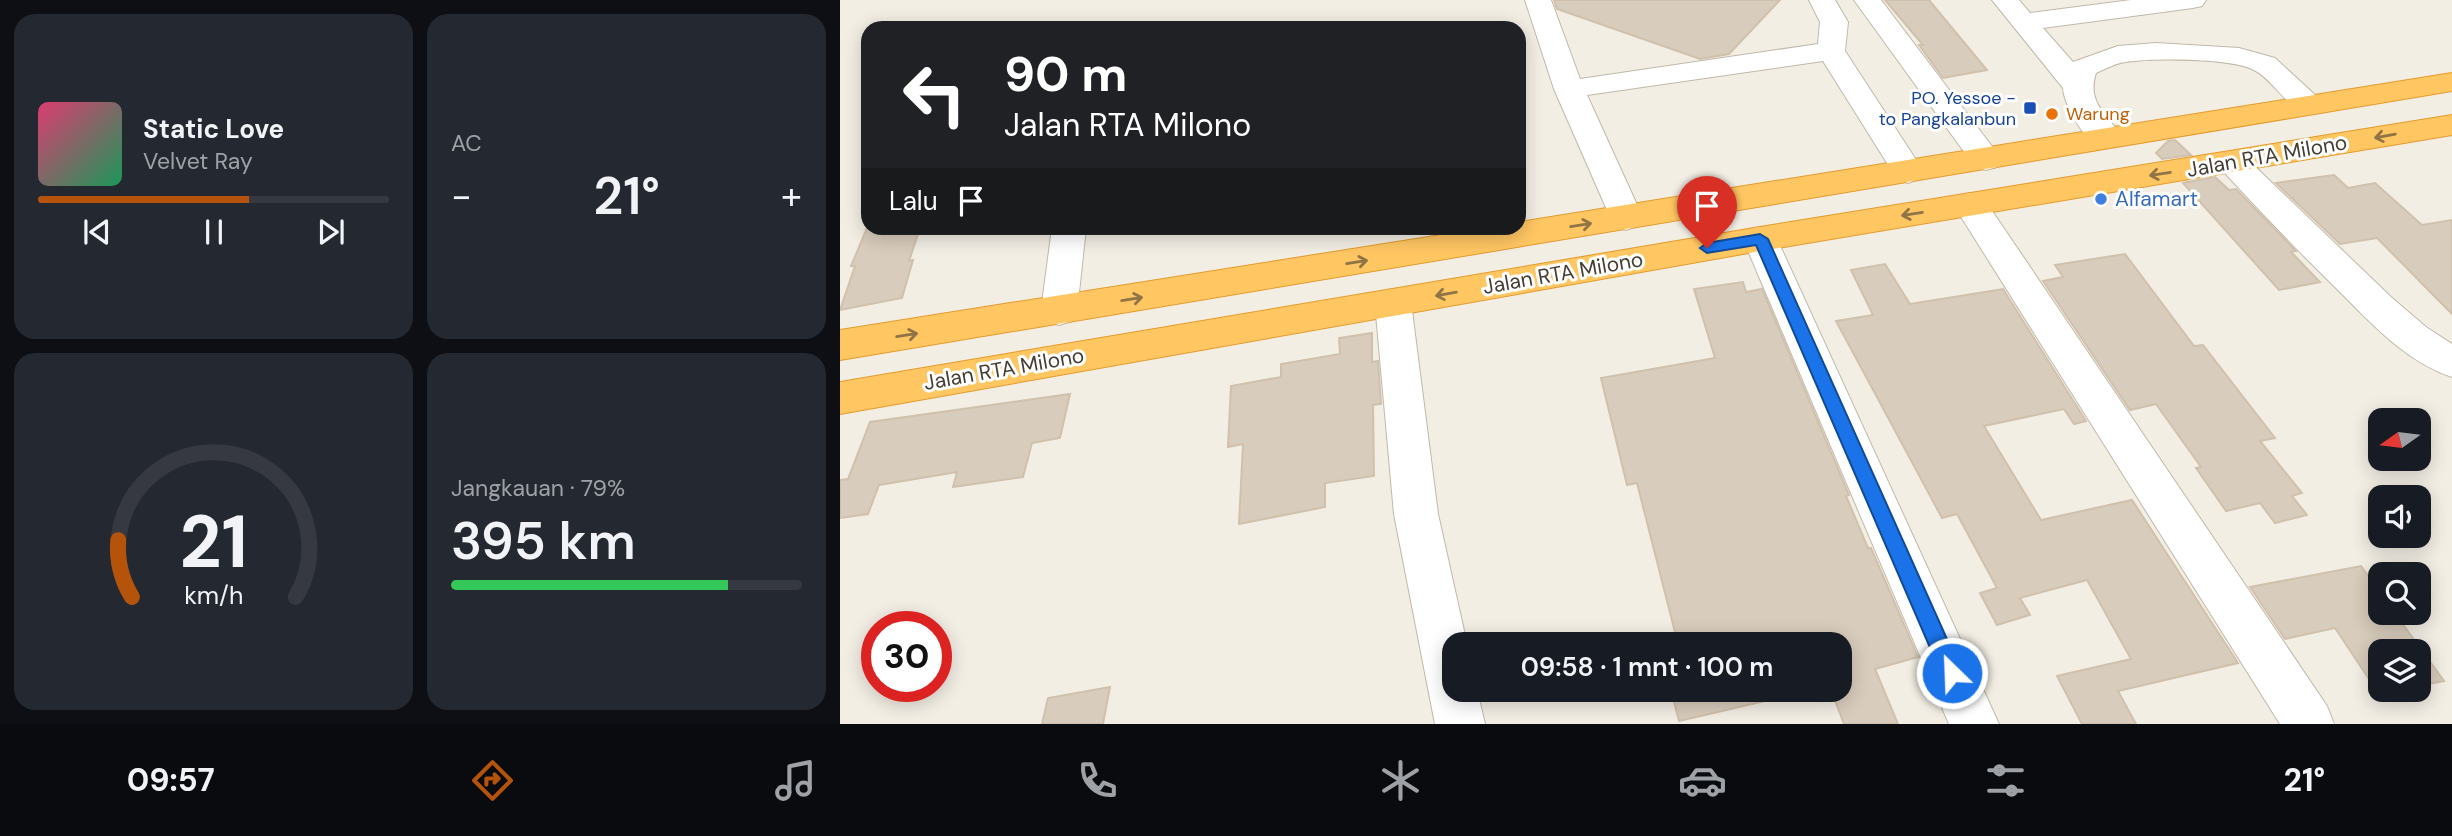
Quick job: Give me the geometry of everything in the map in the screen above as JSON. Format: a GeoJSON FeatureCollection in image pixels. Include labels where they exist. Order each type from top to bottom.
{"type":"FeatureCollection","features":[{"type":"Feature","properties":{"kind":"highway","name":"Jalan RTA Milono"},"geometry":{"type":"LineString","coordinates":[[1526,234],[2452,82]]}},
{"type":"Feature","properties":{"kind":"highway","name":"Jalan RTA Milono"},"geometry":{"type":"LineString","coordinates":[[840,398],[1760,239],[2452,125]]}},
{"type":"Feature","properties":{"kind":"highway","name":"Jalan RTA Milono"},"geometry":{"type":"LineString","coordinates":[[840,345],[1521,235]]}},
{"type":"Feature","properties":{"kind":"highway"},"geometry":{"type":"LineString","coordinates":[[1298,271],[1299,318]]}},
{"type":"Feature","properties":{"kind":"street"},"geometry":{"type":"LineString","coordinates":[[1538,0],[1569,89],[1626,218]]}},
{"type":"Feature","properties":{"kind":"street"},"geometry":{"type":"LineString","coordinates":[[1822,0],[1834,22],[1831,51],[1908,172]]}},
{"type":"Feature","properties":{"kind":"street"},"geometry":{"type":"LineString","coordinates":[[1867,0],[1986,160]]}},
{"type":"Feature","properties":{"kind":"street"},"geometry":{"type":"LineString","coordinates":[[2005,0],[2077,84]]}},
{"type":"Feature","properties":{"kind":"street"},"geometry":{"type":"LineString","coordinates":[[2024,23],[2193,0]]}},
{"type":"Feature","properties":{"kind":"street"},"geometry":{"type":"LineString","coordinates":[[1569,89],[1831,51]]}},
{"type":"Feature","properties":{"kind":"street"},"geometry":{"type":"LineString","coordinates":[[2106,138],[2078,103],[2077,84],[2083,68],[2118,54],[2203,52],[2239,56],[2265,64],[2312,106]]}},
{"type":"Feature","properties":{"kind":"street"},"geometry":{"type":"LineString","coordinates":[[2233,163],[2378,307],[2429,351],[2452,362]]}},
{"type":"Feature","properties":{"kind":"street"},"geometry":{"type":"LineString","coordinates":[[1970,204],[2309,724]]}},
{"type":"Feature","properties":{"kind":"street"},"geometry":{"type":"LineString","coordinates":[[1059,311],[1068,235]]}},
{"type":"Feature","properties":{"kind":"street"},"geometry":{"type":"LineString","coordinates":[[1760,239],[1974,724]]}},
{"type":"Feature","properties":{"kind":"street"},"geometry":{"type":"LineString","coordinates":[[1393,303],[1416,514],[1460,724]]}},
{"type":"Feature","properties":{"kind":"building"},"geometry":{"type":"Polygon","coordinates":[[[1554,0],[1780,0],[1729,54],[1700,59],[1557,9],[1554,0]]]}},
{"type":"Feature","properties":{"kind":"building"},"geometry":{"type":"Polygon","coordinates":[[[1885,0],[1929,0],[1987,70],[1943,78],[1919,45],[1923,45],[1885,0]]]}},
{"type":"Feature","properties":{"kind":"building"},"geometry":{"type":"Polygon","coordinates":[[[2175,140],[2191,155],[2162,159],[2156,153],[2168,141],[2175,140]]]}},
{"type":"Feature","properties":{"kind":"building"},"geometry":{"type":"Polygon","coordinates":[[[2334,175],[2348,188],[2375,183],[2422,225],[2452,220],[2452,314],[2377,238],[2340,244],[2276,183],[2334,175]]]}},
{"type":"Feature","properties":{"kind":"building"},"geometry":{"type":"Polygon","coordinates":[[[2215,177],[2229,190],[2236,189],[2296,251],[2291,252],[2320,282],[2279,290],[2183,183],[2215,177]]]}},
{"type":"Feature","properties":{"kind":"building"},"geometry":{"type":"Polygon","coordinates":[[[864,235],[918,235],[909,261],[913,260],[902,298],[840,310],[855,266],[851,266],[864,235]]]}},
{"type":"Feature","properties":{"kind":"building"},"geometry":{"type":"Polygon","coordinates":[[[2125,254],[2194,346],[2203,345],[2275,438],[2260,441],[2302,493],[2292,496],[2307,515],[2275,523],[2260,503],[2226,511],[2196,468],[2201,467],[2156,404],[2130,410],[2043,281],[2063,277],[2055,265],[2125,254]]]}},
{"type":"Feature","properties":{"kind":"building"},"geometry":{"type":"Polygon","coordinates":[[[1885,264],[1910,304],[2003,289],[2086,421],[2074,424],[2064,409],[1984,426],[2041,520],[2132,500],[2238,663],[2118,691],[2136,724],[2082,724],[2057,676],[2131,659],[2087,580],[2020,598],[2030,615],[1997,625],[1980,593],[1997,588],[1957,514],[1942,518],[1836,321],[1873,315],[1851,270],[1885,264]]]}},
{"type":"Feature","properties":{"kind":"building"},"geometry":{"type":"Polygon","coordinates":[[[1743,282],[1746,292],[1762,289],[1849,495],[1846,496],[1868,548],[1871,548],[1918,657],[1875,669],[1898,724],[1844,724],[1836,702],[1852,702],[1852,632],[1675,632],[1637,483],[1627,485],[1601,378],[1715,358],[1694,289],[1743,282]]]}},
{"type":"Feature","properties":{"kind":"building"},"geometry":{"type":"Polygon","coordinates":[[[1372,333],[1372,362],[1378,361],[1381,404],[1373,405],[1374,476],[1325,483],[1325,507],[1239,524],[1243,444],[1228,447],[1231,386],[1281,377],[1281,364],[1340,354],[1339,338],[1372,333]]]}},
{"type":"Feature","properties":{"kind":"building"},"geometry":{"type":"Polygon","coordinates":[[[1070,394],[1060,438],[1032,443],[1023,477],[953,487],[957,472],[879,485],[868,514],[840,518],[840,480],[848,479],[870,422],[1070,394]]]}},
{"type":"Feature","properties":{"kind":"building"},"geometry":{"type":"Polygon","coordinates":[[[2361,566],[2368,576],[2368,625],[2403,625],[2414,639],[2368,639],[2368,678],[2335,628],[2285,639],[2250,587],[2361,566]]]}},
{"type":"Feature","properties":{"kind":"building"},"geometry":{"type":"Polygon","coordinates":[[[2431,663],[2444,681],[2431,684],[2431,663]]]}},
{"type":"Feature","properties":{"kind":"building"},"geometry":{"type":"Polygon","coordinates":[[[1110,687],[1103,724],[1042,724],[1048,698],[1110,687]]]}},
{"type":"Feature","properties":{"kind":"building"},"geometry":{"type":"Polygon","coordinates":[[[1674,702],[1761,702],[1679,721],[1674,702]]]}},
{"type":"Feature","properties":{"kind":"place","name":"PO. Yessoe - to Pangkalanbun"},"geometry":{"type":"Point","coordinates":[2030,108]}},
{"type":"Feature","properties":{"kind":"place","name":"Warung"},"geometry":{"type":"Point","coordinates":[2052,114]}},
{"type":"Feature","properties":{"kind":"place","name":"Alfamart"},"geometry":{"type":"Point","coordinates":[2101,199]}},
{"type":"Feature","properties":{"kind":"route"},"geometry":{"type":"LineString","coordinates":[[1707,248],[1760,239],[1952,673]]}}]}
